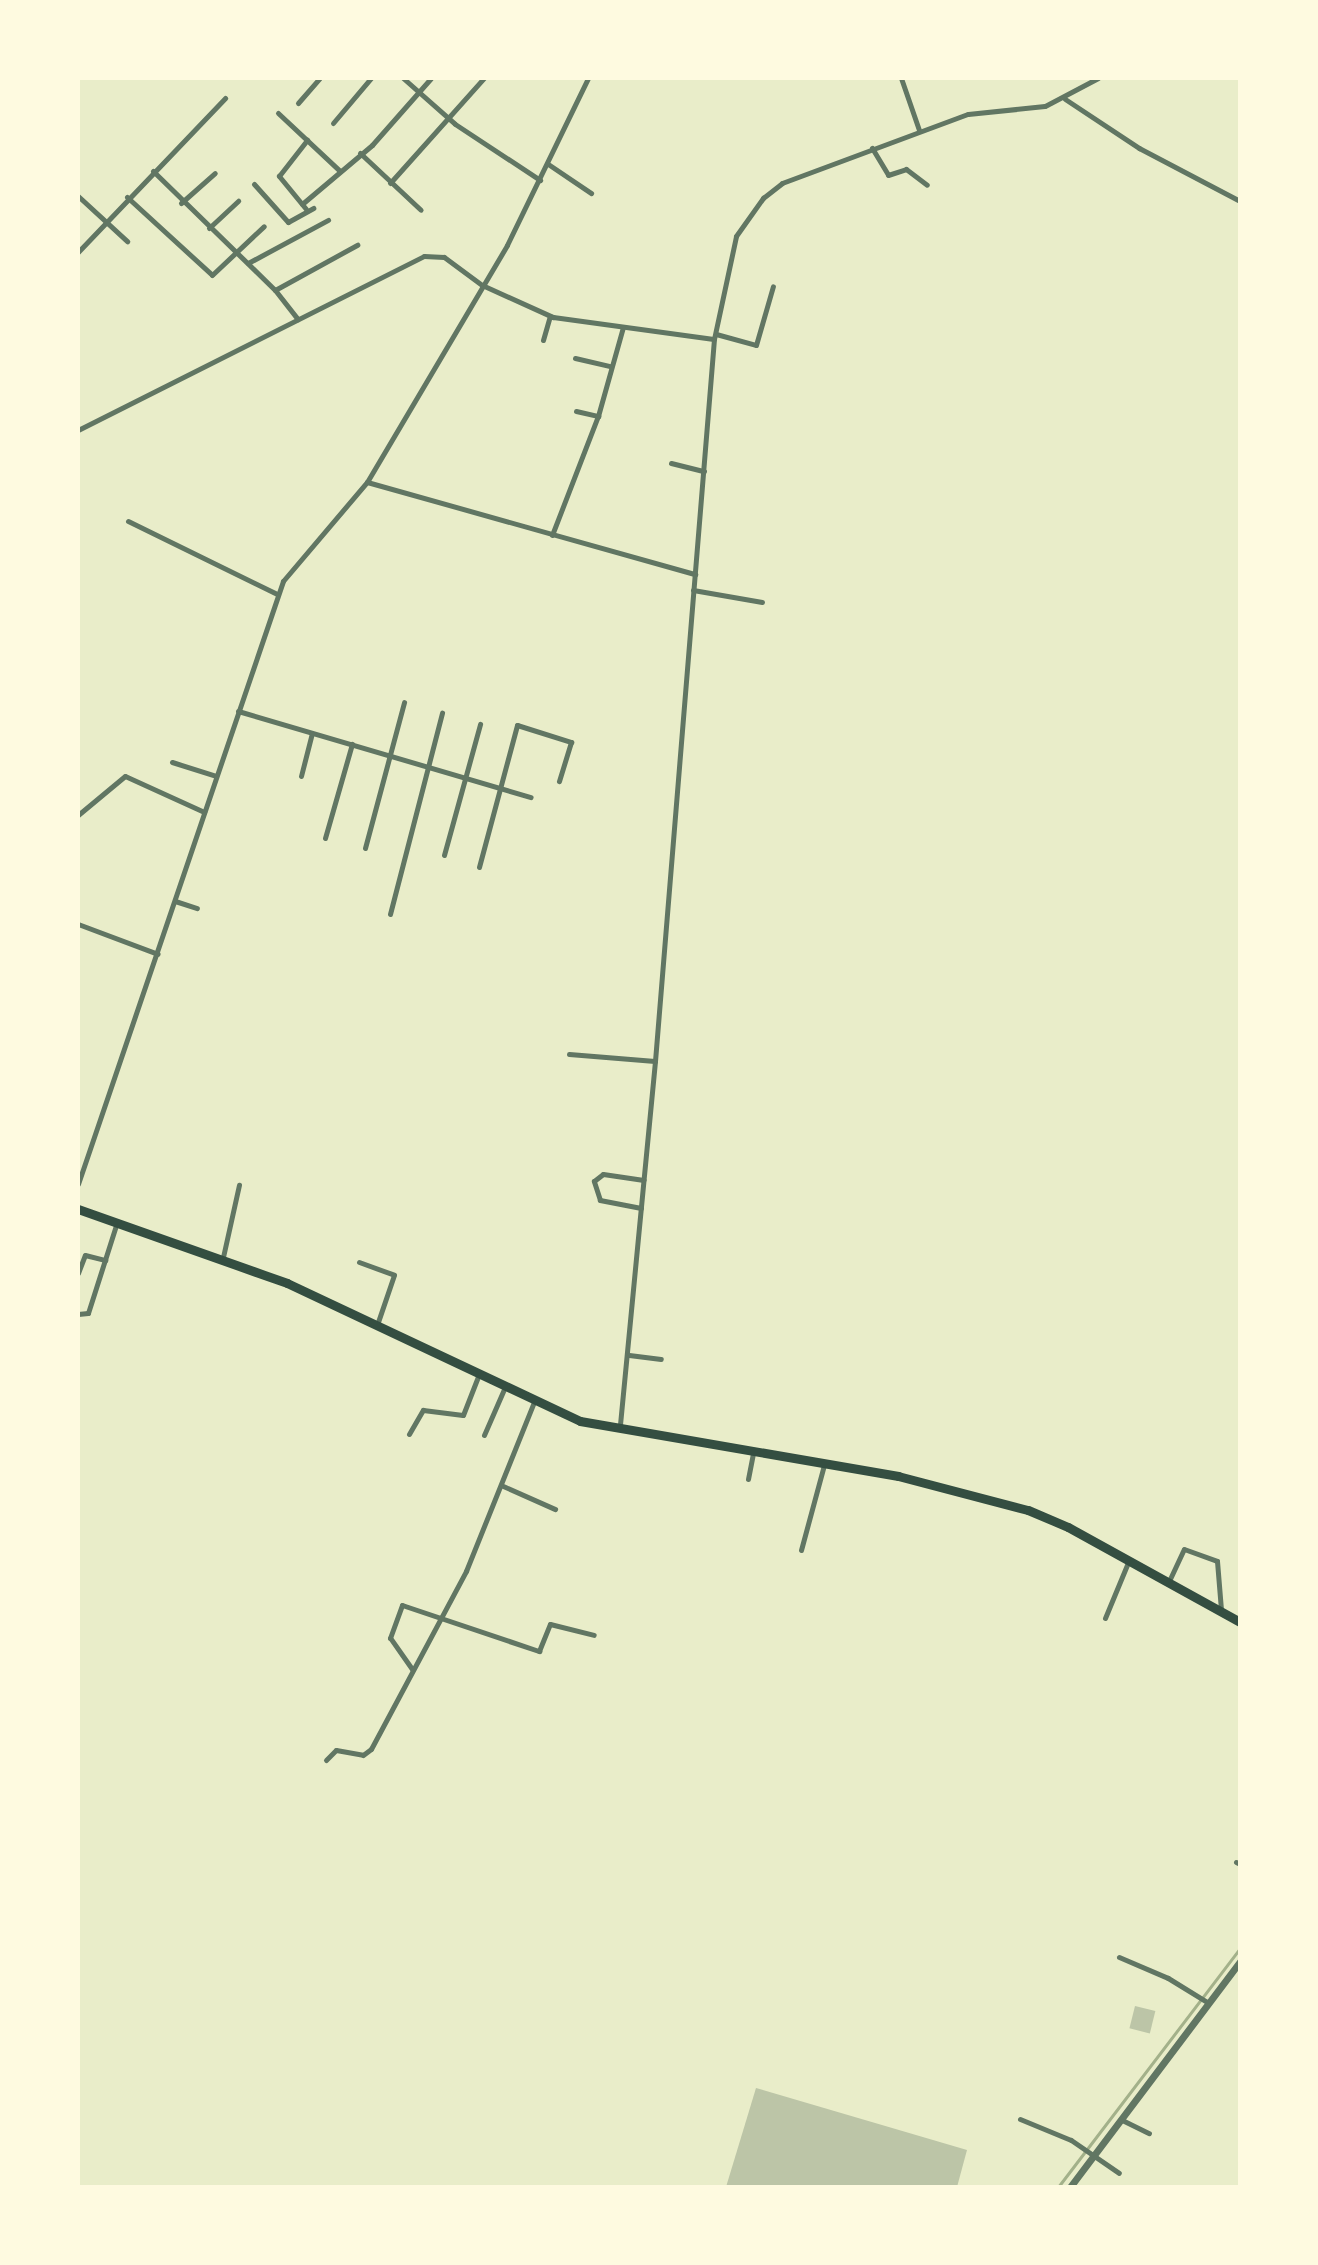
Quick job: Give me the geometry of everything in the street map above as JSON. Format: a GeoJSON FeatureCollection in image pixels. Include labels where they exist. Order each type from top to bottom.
{"type":"FeatureCollection","features":[{"type":"Feature","properties":{"kind":"main road"},"geometry":{"type":"LineString","coordinates":[[78,1209],[223,1257],[377,1326],[534,1402],[619,1432],[898,1476],[1005,1503],[1055,1521],[1240,1622]]}},
{"type":"Feature","properties":{"kind":"street"},"geometry":{"type":"LineString","coordinates":[[308,78],[315,85]]}},
{"type":"Feature","properties":{"kind":"street"},"geometry":{"type":"LineString","coordinates":[[298,103],[320,78]]}},
{"type":"Feature","properties":{"kind":"street"},"geometry":{"type":"LineString","coordinates":[[333,123],[371,78]]}},
{"type":"Feature","properties":{"kind":"street"},"geometry":{"type":"LineString","coordinates":[[403,78],[448,118],[540,180]]}},
{"type":"Feature","properties":{"kind":"street"},"geometry":{"type":"LineString","coordinates":[[254,184],[288,222],[307,207],[431,78]]}},
{"type":"Feature","properties":{"kind":"street"},"geometry":{"type":"LineString","coordinates":[[390,183],[484,78]]}},
{"type":"Feature","properties":{"kind":"street"},"geometry":{"type":"LineString","coordinates":[[78,1184],[277,594],[299,560],[367,482],[540,180],[588,78]]}},
{"type":"Feature","properties":{"kind":"street"},"geometry":{"type":"LineString","coordinates":[[901,78],[919,130]]}},
{"type":"Feature","properties":{"kind":"street"},"geometry":{"type":"LineString","coordinates":[[619,1432],[629,1355],[655,1061],[715,337],[733,245],[763,198],[782,183],[919,130],[984,110],[1028,110],[1065,99],[1098,78]]}},
{"type":"Feature","properties":{"kind":"street"},"geometry":{"type":"LineString","coordinates":[[78,252],[104,220],[225,98]]}},
{"type":"Feature","properties":{"kind":"street"},"geometry":{"type":"LineString","coordinates":[[1065,99],[1139,148],[1240,201]]}},
{"type":"Feature","properties":{"kind":"street"},"geometry":{"type":"LineString","coordinates":[[278,113],[340,171]]}},
{"type":"Feature","properties":{"kind":"street"},"geometry":{"type":"LineString","coordinates":[[307,140],[279,176],[307,207]]}},
{"type":"Feature","properties":{"kind":"street"},"geometry":{"type":"LineString","coordinates":[[872,148],[888,175],[906,169],[927,185]]}},
{"type":"Feature","properties":{"kind":"street"},"geometry":{"type":"LineString","coordinates":[[360,153],[421,210]]}},
{"type":"Feature","properties":{"kind":"street"},"geometry":{"type":"LineString","coordinates":[[548,164],[591,193]]}},
{"type":"Feature","properties":{"kind":"street"},"geometry":{"type":"LineString","coordinates":[[153,171],[181,203],[275,290],[296,316]]}},
{"type":"Feature","properties":{"kind":"street"},"geometry":{"type":"LineString","coordinates":[[181,203],[215,173]]}},
{"type":"Feature","properties":{"kind":"street"},"geometry":{"type":"LineString","coordinates":[[78,196],[127,241]]}},
{"type":"Feature","properties":{"kind":"street"},"geometry":{"type":"LineString","coordinates":[[127,197],[208,274],[215,274],[264,226]]}},
{"type":"Feature","properties":{"kind":"street"},"geometry":{"type":"LineString","coordinates":[[209,228],[238,201]]}},
{"type":"Feature","properties":{"kind":"street"},"geometry":{"type":"LineString","coordinates":[[248,263],[328,220]]}},
{"type":"Feature","properties":{"kind":"street"},"geometry":{"type":"LineString","coordinates":[[275,290],[357,245]]}},
{"type":"Feature","properties":{"kind":"street"},"geometry":{"type":"LineString","coordinates":[[78,430],[296,316],[424,256],[444,257],[482,285],[550,316],[756,345],[773,286]]}},
{"type":"Feature","properties":{"kind":"street"},"geometry":{"type":"LineString","coordinates":[[543,340],[550,316]]}},
{"type":"Feature","properties":{"kind":"street"},"geometry":{"type":"LineString","coordinates":[[552,535],[598,416],[623,327]]}},
{"type":"Feature","properties":{"kind":"street"},"geometry":{"type":"LineString","coordinates":[[575,358],[611,366]]}},
{"type":"Feature","properties":{"kind":"street"},"geometry":{"type":"LineString","coordinates":[[576,411],[598,416]]}},
{"type":"Feature","properties":{"kind":"street"},"geometry":{"type":"LineString","coordinates":[[671,463],[704,471]]}},
{"type":"Feature","properties":{"kind":"street"},"geometry":{"type":"LineString","coordinates":[[367,482],[465,505],[552,535],[695,574]]}},
{"type":"Feature","properties":{"kind":"street"},"geometry":{"type":"LineString","coordinates":[[128,521],[277,594]]}},
{"type":"Feature","properties":{"kind":"street"},"geometry":{"type":"LineString","coordinates":[[693,590],[762,602]]}},
{"type":"Feature","properties":{"kind":"street"},"geometry":{"type":"LineString","coordinates":[[365,848],[404,702]]}},
{"type":"Feature","properties":{"kind":"street"},"geometry":{"type":"LineString","coordinates":[[238,711],[531,797]]}},
{"type":"Feature","properties":{"kind":"street"},"geometry":{"type":"LineString","coordinates":[[390,914],[442,713]]}},
{"type":"Feature","properties":{"kind":"street"},"geometry":{"type":"LineString","coordinates":[[444,855],[480,724]]}},
{"type":"Feature","properties":{"kind":"street"},"geometry":{"type":"LineString","coordinates":[[479,867],[517,725],[571,742],[559,781]]}},
{"type":"Feature","properties":{"kind":"street"},"geometry":{"type":"LineString","coordinates":[[301,776],[312,733]]}},
{"type":"Feature","properties":{"kind":"street"},"geometry":{"type":"LineString","coordinates":[[325,838],[352,744]]}},
{"type":"Feature","properties":{"kind":"street"},"geometry":{"type":"LineString","coordinates":[[172,762],[216,776]]}},
{"type":"Feature","properties":{"kind":"street"},"geometry":{"type":"LineString","coordinates":[[78,815],[125,776],[204,812]]}},
{"type":"Feature","properties":{"kind":"street"},"geometry":{"type":"LineString","coordinates":[[175,901],[197,908]]}},
{"type":"Feature","properties":{"kind":"street"},"geometry":{"type":"LineString","coordinates":[[78,924],[158,954]]}},
{"type":"Feature","properties":{"kind":"street"},"geometry":{"type":"LineString","coordinates":[[569,1054],[655,1061]]}},
{"type":"Feature","properties":{"kind":"street"},"geometry":{"type":"LineString","coordinates":[[641,1208],[600,1200],[593,1188],[598,1174],[644,1180]]}},
{"type":"Feature","properties":{"kind":"street"},"geometry":{"type":"LineString","coordinates":[[223,1257],[236,1218],[231,1212],[239,1185]]}},
{"type":"Feature","properties":{"kind":"street"},"geometry":{"type":"LineString","coordinates":[[78,1314],[88,1313],[118,1221]]}},
{"type":"Feature","properties":{"kind":"street"},"geometry":{"type":"LineString","coordinates":[[78,1273],[85,1255],[105,1260]]}},
{"type":"Feature","properties":{"kind":"street"},"geometry":{"type":"LineString","coordinates":[[359,1262],[394,1275],[377,1326]]}},
{"type":"Feature","properties":{"kind":"street"},"geometry":{"type":"LineString","coordinates":[[629,1355],[661,1359]]}},
{"type":"Feature","properties":{"kind":"street"},"geometry":{"type":"LineString","coordinates":[[409,1434],[423,1410],[463,1415],[479,1374]]}},
{"type":"Feature","properties":{"kind":"street"},"geometry":{"type":"LineString","coordinates":[[484,1435],[505,1386]]}},
{"type":"Feature","properties":{"kind":"street"},"geometry":{"type":"LineString","coordinates":[[326,1760],[336,1750],[368,1753],[442,1618],[503,1486],[534,1402]]}},
{"type":"Feature","properties":{"kind":"street"},"geometry":{"type":"LineString","coordinates":[[748,1479],[753,1453]]}},
{"type":"Feature","properties":{"kind":"street"},"geometry":{"type":"LineString","coordinates":[[801,1550],[824,1465]]}},
{"type":"Feature","properties":{"kind":"street"},"geometry":{"type":"LineString","coordinates":[[503,1486],[555,1509]]}},
{"type":"Feature","properties":{"kind":"street"},"geometry":{"type":"LineString","coordinates":[[1169,1581],[1184,1549],[1217,1561],[1221,1610]]}},
{"type":"Feature","properties":{"kind":"street"},"geometry":{"type":"LineString","coordinates":[[1105,1618],[1129,1559]]}},
{"type":"Feature","properties":{"kind":"street"},"geometry":{"type":"LineString","coordinates":[[412,1669],[390,1638],[401,1606],[539,1651],[550,1624],[594,1635]]}},
{"type":"Feature","properties":{"kind":"street"},"geometry":{"type":"LineString","coordinates":[[1119,1957],[1203,2000]]}},
{"type":"Feature","properties":{"kind":"street"},"geometry":{"type":"LineString","coordinates":[[1070,2187],[1091,2156],[1122,2120],[1203,2000],[1239,1964]]}},
{"type":"Feature","properties":{"kind":"street"},"geometry":{"type":"LineString","coordinates":[[1020,2119],[1080,2147],[1119,2173]]}},
{"type":"Feature","properties":{"kind":"street"},"geometry":{"type":"LineString","coordinates":[[1122,2120],[1149,2133]]}},
{"type":"Feature","properties":{"kind":"building"},"geometry":{"type":"Polygon","coordinates":[[[1135,2006],[1155,2011],[1150,2033],[1129,2028],[1135,2006]]]}},
{"type":"Feature","properties":{"kind":"building"},"geometry":{"type":"Polygon","coordinates":[[[756,2088],[967,2150],[957,2187],[726,2187],[756,2088]]]}},
{"type":"Feature","properties":{"kind":"waterway"},"geometry":{"type":"LineString","coordinates":[[1058,2187],[1240,1948]]}}]}
